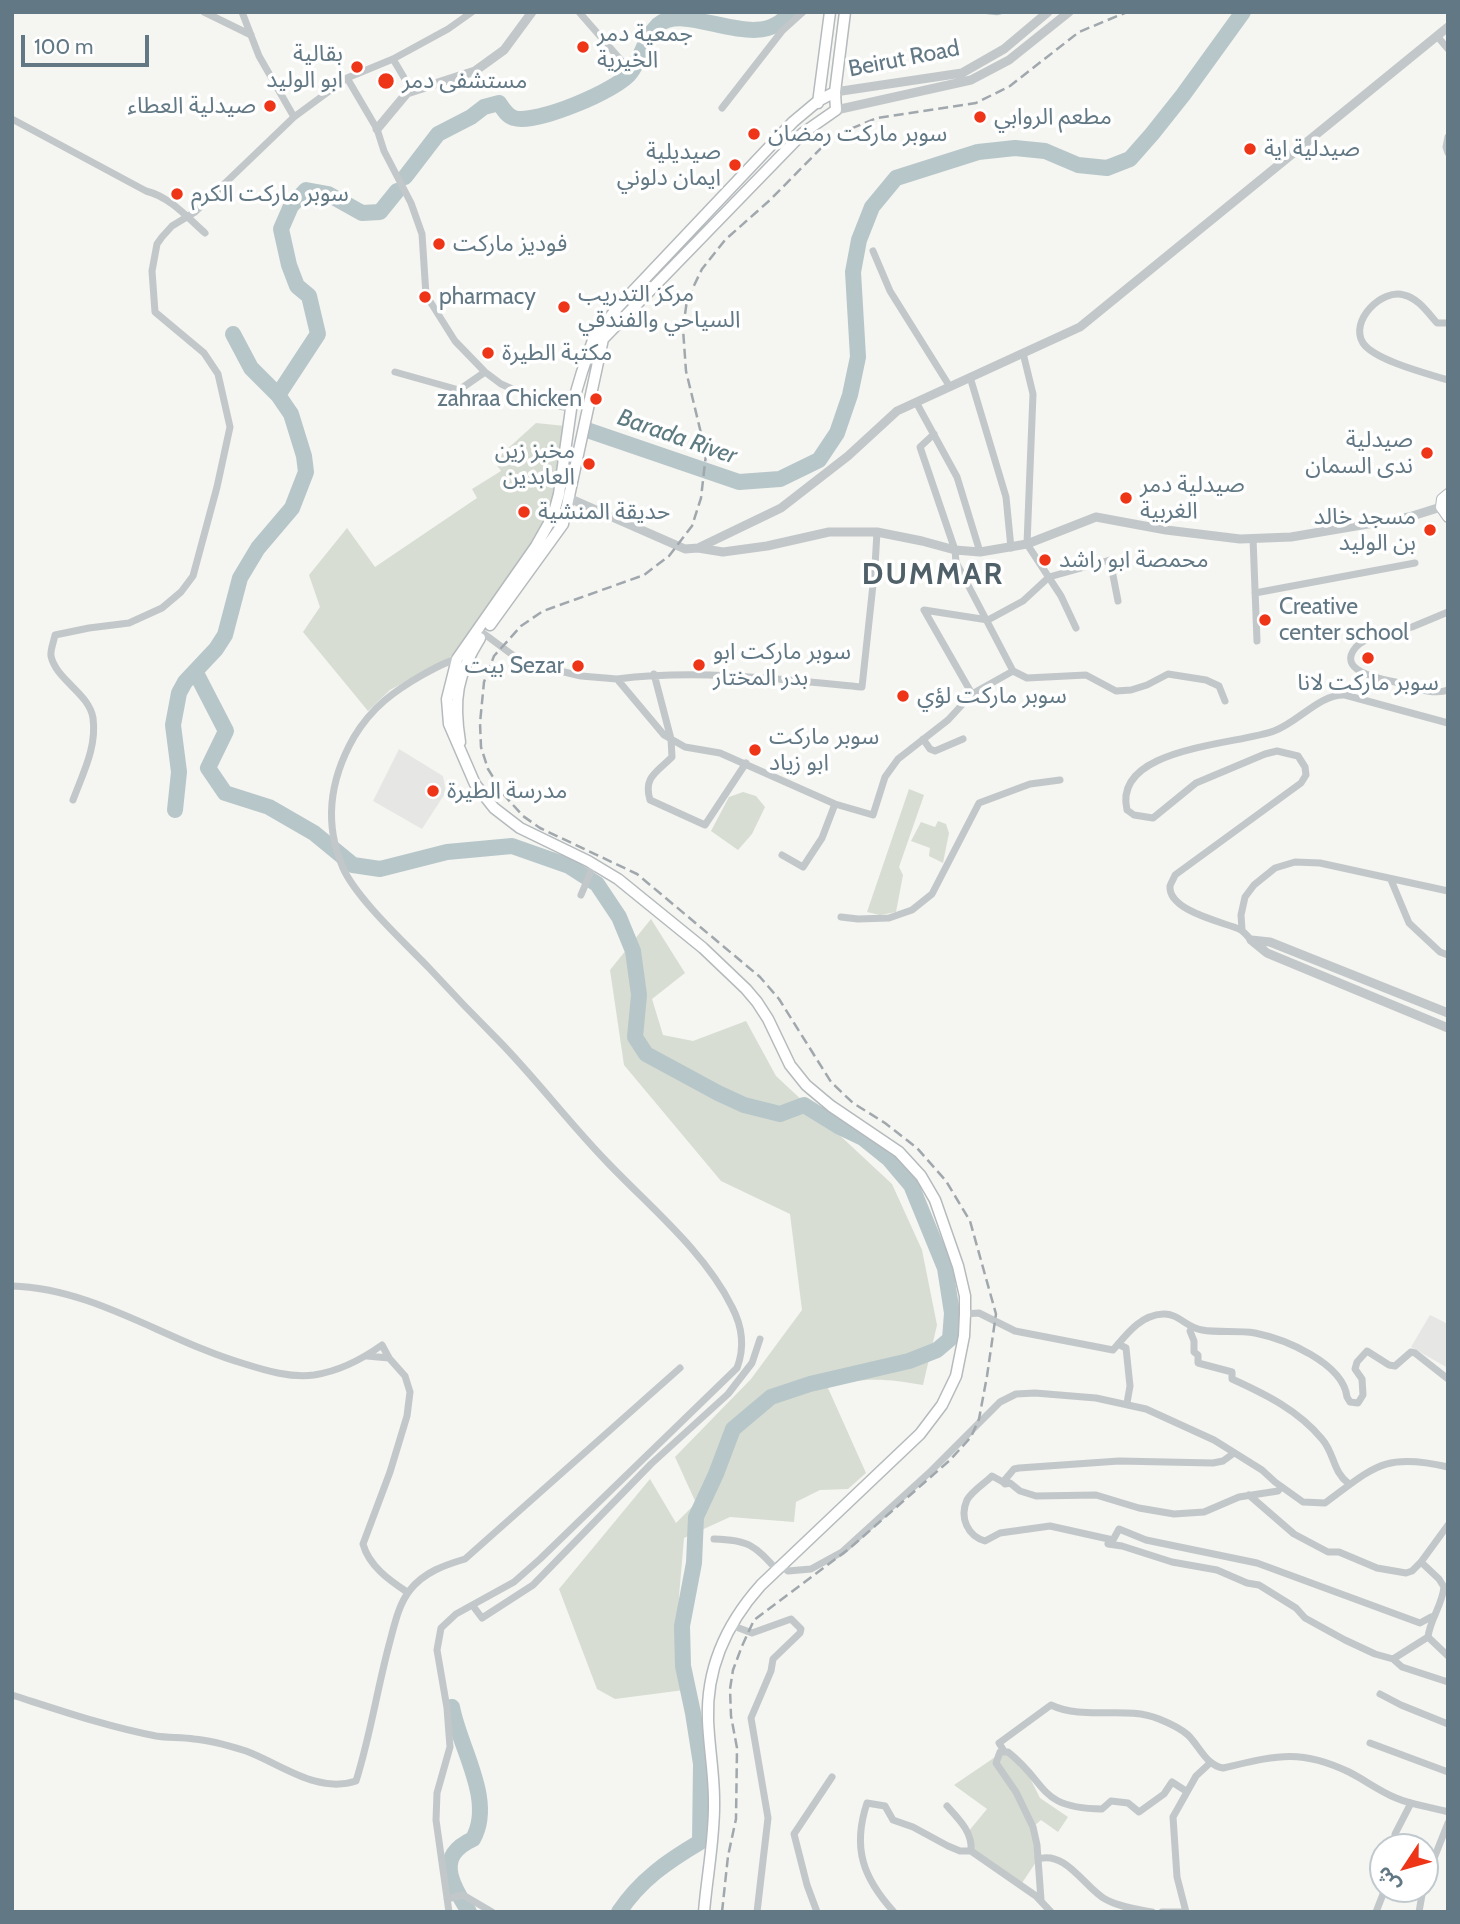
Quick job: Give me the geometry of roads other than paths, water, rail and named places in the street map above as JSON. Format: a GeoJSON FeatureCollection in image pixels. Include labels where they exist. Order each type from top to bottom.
{"type":"FeatureCollection","features":[{"type":"Feature","properties":{"kind":"main road"},"geometry":{"type":"LineString","coordinates":[[821,120],[818,101],[830,12]]}},
{"type":"Feature","properties":{"kind":"main road"},"geometry":{"type":"LineString","coordinates":[[704,1912],[715,1801],[708,1720],[709,1691],[723,1639],[750,1598],[920,1434],[942,1405],[956,1376],[964,1336],[963,1284],[942,1216],[928,1186],[911,1162],[831,1106],[806,1085],[790,1065],[768,1019],[746,989],[668,919],[618,879],[520,828],[484,797],[452,737],[447,712],[450,684],[457,659],[536,546],[564,496],[603,339],[794,142],[836,110],[835,92],[845,12]]}},
{"type":"Feature","properties":{"kind":"main road"},"geometry":{"type":"LineString","coordinates":[[462,759],[456,692],[464,666],[483,633],[563,524],[571,409],[594,337],[618,307],[793,122],[818,101],[835,92]]}},
{"type":"Feature","properties":{"kind":"main road"},"geometry":{"type":"LineString","coordinates":[[1448,494],[1442,499],[1441,507],[1448,517]]}},
{"type":"Feature","properties":{"kind":"street"},"geometry":{"type":"LineString","coordinates":[[204,12],[251,35]]}},
{"type":"Feature","properties":{"kind":"street"},"geometry":{"type":"LineString","coordinates":[[242,12],[265,67],[294,117]]}},
{"type":"Feature","properties":{"kind":"street"},"geometry":{"type":"LineString","coordinates":[[73,800],[94,742],[93,714],[79,693],[57,669],[50,654],[55,635],[129,623],[162,608],[181,592],[193,576],[218,487],[230,427],[218,374],[204,353],[155,312],[152,271],[157,244],[172,226],[187,217],[294,117],[347,78],[394,59],[448,29],[472,12]]}},
{"type":"Feature","properties":{"kind":"street"},"geometry":{"type":"LineString","coordinates":[[377,129],[407,93],[475,71],[504,50],[532,12]]}},
{"type":"Feature","properties":{"kind":"street"},"geometry":{"type":"LineString","coordinates":[[579,12],[626,66]]}},
{"type":"Feature","properties":{"kind":"street"},"geometry":{"type":"LineString","coordinates":[[722,108],[782,31],[803,12]]}},
{"type":"Feature","properties":{"kind":"street","name":"Beirut Road"},"geometry":{"type":"LineString","coordinates":[[835,92],[962,73],[1004,49],[1048,12]]}},
{"type":"Feature","properties":{"kind":"street"},"geometry":{"type":"LineString","coordinates":[[836,110],[971,80],[1009,60],[1069,12]]}},
{"type":"Feature","properties":{"kind":"street"},"geometry":{"type":"LineString","coordinates":[[698,548],[781,509],[848,456],[897,411],[1080,327],[1448,27]]}},
{"type":"Feature","properties":{"kind":"street"},"geometry":{"type":"LineString","coordinates":[[1437,36],[1448,49]]}},
{"type":"Feature","properties":{"kind":"street"},"geometry":{"type":"LineString","coordinates":[[394,59],[412,91]]}},
{"type":"Feature","properties":{"kind":"street"},"geometry":{"type":"LineString","coordinates":[[347,78],[377,129],[384,151],[411,203],[422,234],[426,295],[455,341],[485,372],[518,393],[571,409]]}},
{"type":"Feature","properties":{"kind":"street"},"geometry":{"type":"LineString","coordinates":[[12,119],[154,193],[177,207],[205,233]]}},
{"type":"Feature","properties":{"kind":"street"},"geometry":{"type":"LineString","coordinates":[[1448,137],[1448,153]]}},
{"type":"Feature","properties":{"kind":"street"},"geometry":{"type":"LineString","coordinates":[[873,251],[890,291],[950,387]]}},
{"type":"Feature","properties":{"kind":"street"},"geometry":{"type":"LineString","coordinates":[[1448,323],[1437,323],[1413,298],[1403,294],[1391,294],[1377,301],[1366,313],[1360,330],[1363,343],[1377,354],[1448,380]]}},
{"type":"Feature","properties":{"kind":"street"},"geometry":{"type":"LineString","coordinates":[[1023,353],[1033,394],[1027,544],[1049,577],[1076,628]]}},
{"type":"Feature","properties":{"kind":"street"},"geometry":{"type":"LineString","coordinates":[[395,372],[459,390],[485,372]]}},
{"type":"Feature","properties":{"kind":"street"},"geometry":{"type":"LineString","coordinates":[[970,377],[1006,496],[1011,548]]}},
{"type":"Feature","properties":{"kind":"street"},"geometry":{"type":"LineString","coordinates":[[916,402],[957,477],[979,552]]}},
{"type":"Feature","properties":{"kind":"street"},"geometry":{"type":"LineString","coordinates":[[934,434],[920,447],[955,550],[956,562],[1013,671],[1027,678],[1086,675],[1116,691],[1131,690],[1173,674],[1206,680],[1219,686],[1225,701]]}},
{"type":"Feature","properties":{"kind":"street"},"geometry":{"type":"LineString","coordinates":[[564,496],[685,549],[723,552],[767,546],[829,532],[877,532],[955,550],[979,552],[1027,544],[1096,517],[1166,530],[1253,538],[1291,537],[1409,517],[1441,507]]}},
{"type":"Feature","properties":{"kind":"street"},"geometry":{"type":"LineString","coordinates":[[483,633],[522,662],[581,676],[617,679],[654,674],[749,676],[862,687],[877,532]]}},
{"type":"Feature","properties":{"kind":"street"},"geometry":{"type":"LineString","coordinates":[[1253,538],[1257,640]]}},
{"type":"Feature","properties":{"kind":"street"},"geometry":{"type":"LineString","coordinates":[[972,694],[924,610],[988,620],[1023,601],[1049,577],[1110,560],[1118,601]]}},
{"type":"Feature","properties":{"kind":"street"},"geometry":{"type":"LineString","coordinates":[[1255,593],[1415,563]]}},
{"type":"Feature","properties":{"kind":"street"},"geometry":{"type":"LineString","coordinates":[[1448,612],[1364,641],[1353,652],[1352,662],[1354,667],[1364,674],[1434,692],[1448,690]]}},
{"type":"Feature","properties":{"kind":"street"},"geometry":{"type":"LineString","coordinates":[[449,1912],[454,1897],[436,1820],[437,1793],[450,1747],[438,1650],[441,1628],[456,1614],[477,1612],[514,1582],[643,1460],[737,1368],[742,1343],[732,1306],[702,1262],[369,904],[342,867],[335,840],[331,805],[332,790],[346,751],[366,718],[382,701],[444,663],[457,659]]}},
{"type":"Feature","properties":{"kind":"street"},"geometry":{"type":"LineString","coordinates":[[617,679],[664,735],[685,747],[720,753],[835,804],[873,815],[885,777],[898,759],[948,720],[972,694],[1013,671]]}},
{"type":"Feature","properties":{"kind":"street"},"geometry":{"type":"LineString","coordinates":[[654,674],[671,739],[672,757],[649,779],[647,789],[650,800],[705,825],[746,763]]}},
{"type":"Feature","properties":{"kind":"street"},"geometry":{"type":"LineString","coordinates":[[1448,723],[1345,695],[1332,694],[1276,731],[1153,761],[1130,783],[1125,799],[1127,810],[1134,815],[1153,818],[1196,783],[1230,768],[1277,751],[1287,751],[1298,756],[1305,766],[1306,775],[1301,783],[1175,875],[1170,885],[1172,894],[1181,905],[1213,922],[1242,930],[1267,953],[1448,1028]]}},
{"type":"Feature","properties":{"kind":"street"},"geometry":{"type":"LineString","coordinates":[[923,739],[930,749],[935,751],[963,739]]}},
{"type":"Feature","properties":{"kind":"street"},"geometry":{"type":"LineString","coordinates":[[841,917],[889,918],[912,911],[932,894],[979,803],[1030,785],[1060,780]]}},
{"type":"Feature","properties":{"kind":"street"},"geometry":{"type":"LineString","coordinates":[[782,855],[803,867],[822,838],[835,804]]}},
{"type":"Feature","properties":{"kind":"street"},"geometry":{"type":"LineString","coordinates":[[1242,930],[1241,915],[1245,897],[1254,885],[1275,868],[1295,862],[1320,863],[1448,891]]}},
{"type":"Feature","properties":{"kind":"street"},"geometry":{"type":"LineString","coordinates":[[581,895],[593,867]]}},
{"type":"Feature","properties":{"kind":"street"},"geometry":{"type":"LineString","coordinates":[[1391,880],[1409,923],[1440,952],[1448,955]]}},
{"type":"Feature","properties":{"kind":"street"},"geometry":{"type":"LineString","coordinates":[[1251,940],[1270,942],[1448,1013]]}},
{"type":"Feature","properties":{"kind":"street"},"geometry":{"type":"LineString","coordinates":[[12,1286],[43,1289],[81,1298],[191,1346],[273,1372],[312,1375],[348,1366],[382,1345],[408,1383],[409,1402],[390,1472],[363,1544],[370,1560],[379,1570],[408,1592]]}},
{"type":"Feature","properties":{"kind":"street"},"geometry":{"type":"LineString","coordinates":[[965,1314],[979,1313],[1015,1331],[1105,1350],[1112,1350],[1125,1333],[1134,1327],[1163,1314],[1177,1317],[1203,1331],[1256,1333],[1300,1349],[1335,1373],[1346,1390],[1347,1397],[1354,1403],[1358,1403],[1363,1395],[1362,1379],[1355,1369],[1357,1362],[1367,1351],[1395,1366],[1411,1352],[1415,1353],[1448,1379]]}},
{"type":"Feature","properties":{"kind":"street"},"geometry":{"type":"LineString","coordinates":[[1192,1327],[1190,1331],[1194,1352],[1199,1355],[1198,1363],[1232,1372],[1231,1379],[1278,1401],[1303,1420],[1323,1439],[1339,1476],[1349,1484]]}},
{"type":"Feature","properties":{"kind":"street"},"geometry":{"type":"LineString","coordinates":[[477,1612],[482,1618],[533,1585],[651,1464],[728,1394],[752,1363],[760,1339]]}},
{"type":"Feature","properties":{"kind":"street"},"geometry":{"type":"LineString","coordinates":[[1118,1344],[1126,1348],[1130,1386],[1127,1404]]}},
{"type":"Feature","properties":{"kind":"street"},"geometry":{"type":"LineString","coordinates":[[367,1356],[389,1358]]}},
{"type":"Feature","properties":{"kind":"street"},"geometry":{"type":"LineString","coordinates":[[12,1695],[131,1731],[160,1737],[197,1739],[245,1751],[324,1784],[345,1785],[356,1781],[394,1627],[408,1592],[439,1567],[465,1559],[680,1368]]}},
{"type":"Feature","properties":{"kind":"street"},"geometry":{"type":"LineString","coordinates":[[714,1539],[739,1539],[754,1547],[779,1568],[788,1571],[811,1569],[842,1552],[931,1472],[1000,1402],[1016,1394],[1070,1396],[1146,1409],[1214,1440],[1262,1469],[1281,1488],[1303,1502],[1315,1504],[1325,1503],[1371,1469],[1398,1460],[1447,1464]]}},
{"type":"Feature","properties":{"kind":"street"},"geometry":{"type":"LineString","coordinates":[[1003,1482],[1014,1469],[1019,1468],[1107,1462],[1213,1463],[1223,1461],[1234,1453]]}},
{"type":"Feature","properties":{"kind":"street"},"geometry":{"type":"LineString","coordinates":[[1113,1540],[1049,1526],[1000,1533],[985,1541],[968,1530],[964,1516],[968,1499],[992,1476],[1005,1485],[1010,1483],[1020,1491],[1036,1496],[1096,1495],[1139,1508],[1174,1514],[1204,1512],[1220,1504],[1281,1488]]}},
{"type":"Feature","properties":{"kind":"street"},"geometry":{"type":"LineString","coordinates":[[1250,1495],[1294,1534],[1328,1552],[1339,1552],[1377,1568],[1406,1573],[1421,1562],[1448,1525]]}},
{"type":"Feature","properties":{"kind":"street"},"geometry":{"type":"LineString","coordinates":[[1431,1617],[1420,1623],[1257,1563],[1146,1540],[1119,1529],[1108,1545],[1122,1546],[1172,1562],[1217,1570],[1259,1585],[1296,1608],[1305,1618],[1376,1654],[1393,1659],[1402,1667],[1448,1682]]}},
{"type":"Feature","properties":{"kind":"street"},"geometry":{"type":"LineString","coordinates":[[1393,1659],[1428,1637],[1431,1617],[1441,1599],[1444,1587],[1421,1562]]}},
{"type":"Feature","properties":{"kind":"street"},"geometry":{"type":"LineString","coordinates":[[731,1625],[752,1633],[791,1619],[801,1629],[773,1659],[771,1671],[751,1718],[768,1818],[757,1912]]}},
{"type":"Feature","properties":{"kind":"street"},"geometry":{"type":"LineString","coordinates":[[1428,1637],[1447,1652]]}},
{"type":"Feature","properties":{"kind":"street"},"geometry":{"type":"LineString","coordinates":[[1380,1694],[1448,1724]]}},
{"type":"Feature","properties":{"kind":"street"},"geometry":{"type":"LineString","coordinates":[[1186,1791],[1172,1782],[1164,1794],[1139,1812],[1128,1803],[1111,1801],[1102,1809],[1060,1804],[1045,1793],[1014,1756],[1004,1751],[999,1743],[1051,1705],[1074,1712],[1142,1714],[1156,1717],[1179,1728],[1189,1736],[1210,1763],[1223,1768],[1287,1756],[1302,1756],[1340,1768],[1396,1798],[1448,1812]]}},
{"type":"Feature","properties":{"kind":"street"},"geometry":{"type":"LineString","coordinates":[[1370,1743],[1448,1772]]}},
{"type":"Feature","properties":{"kind":"street"},"geometry":{"type":"LineString","coordinates":[[1004,1751],[997,1755],[996,1763],[1016,1792],[1033,1827],[1041,1900]]}},
{"type":"Feature","properties":{"kind":"street"},"geometry":{"type":"LineString","coordinates":[[1162,1912],[1185,1912],[1177,1877],[1173,1826],[1176,1808],[1196,1776],[1210,1763]]}},
{"type":"Feature","properties":{"kind":"street"},"geometry":{"type":"LineString","coordinates":[[817,1912],[794,1834],[832,1777]]}},
{"type":"Feature","properties":{"kind":"street"},"geometry":{"type":"LineString","coordinates":[[894,1912],[863,1867],[860,1833],[867,1803],[885,1806],[893,1820],[913,1827],[948,1846],[960,1851],[971,1851],[1041,1900],[1051,1912]]}},
{"type":"Feature","properties":{"kind":"street"},"geometry":{"type":"LineString","coordinates":[[1396,1833],[1411,1803]]}},
{"type":"Feature","properties":{"kind":"street"},"geometry":{"type":"LineString","coordinates":[[947,1806],[968,1832],[971,1851]]}},
{"type":"Feature","properties":{"kind":"street"},"geometry":{"type":"LineString","coordinates":[[1439,1846],[1448,1823]]}},
{"type":"Feature","properties":{"kind":"street"},"geometry":{"type":"LineString","coordinates":[[1038,1859],[1044,1857],[1064,1864],[1106,1900],[1152,1912]]}},
{"type":"Feature","properties":{"kind":"street"},"geometry":{"type":"LineString","coordinates":[[454,1897],[492,1912]]}},
{"type":"Feature","properties":{"kind":"waterway"},"geometry":{"type":"LineString","coordinates":[[405,177],[438,134],[484,107],[499,103],[509,116],[525,119],[557,111],[611,88],[631,72],[649,36],[658,25],[671,19],[761,30],[777,24],[790,12]]}},
{"type":"Feature","properties":{"kind":"waterway"},"geometry":{"type":"LineString","coordinates":[[979,12],[1005,12]]}},
{"type":"Feature","properties":{"kind":"waterway","name":"Barada River"},"geometry":{"type":"LineString","coordinates":[[587,430],[739,482],[780,479],[819,460],[837,433],[850,395],[858,357],[853,272],[859,240],[872,207],[896,178],[978,152],[1015,148],[1045,151],[1078,165],[1107,168],[1130,159],[1183,95],[1243,12]]}},
{"type":"Feature","properties":{"kind":"waterway"},"geometry":{"type":"LineString","coordinates":[[278,395],[318,334],[309,296],[297,286],[289,265],[281,229],[291,206],[306,190],[328,194],[362,213],[380,212],[397,191]]}},
{"type":"Feature","properties":{"kind":"waterway"},"geometry":{"type":"LineString","coordinates":[[175,810],[179,772],[173,725],[179,693],[185,682],[216,649],[225,635],[240,578],[258,548],[292,508],[306,472],[291,414],[278,395],[251,368],[233,334]]}},
{"type":"Feature","properties":{"kind":"waterway"},"geometry":{"type":"LineString","coordinates":[[195,671],[226,731],[208,768],[225,793],[269,807],[314,833],[353,865],[380,869],[447,852],[512,846],[569,866],[597,884],[619,917],[633,951],[639,995],[635,1037],[646,1054],[744,1105],[780,1114],[804,1105],[863,1138],[889,1159],[911,1185],[945,1268],[952,1313],[950,1339],[937,1350],[909,1361],[810,1384],[771,1397],[733,1429],[696,1517],[694,1563],[682,1626],[683,1666],[701,1764],[700,1842],[655,1872],[619,1912]]}},
{"type":"Feature","properties":{"kind":"waterway"},"geometry":{"type":"LineString","coordinates":[[452,1707],[478,1791],[480,1808],[479,1824],[473,1839],[461,1846],[450,1863],[453,1881],[469,1912]]}},
{"type":"Feature","properties":{"kind":"railway"},"geometry":{"type":"LineString","coordinates":[[722,1912],[728,1856],[736,1819],[737,1748],[731,1716],[730,1689],[733,1670],[742,1646],[754,1620],[850,1548],[950,1460],[971,1437],[979,1419],[996,1314],[970,1221],[946,1181],[917,1148],[853,1103],[831,1082],[779,999],[760,977],[637,874],[540,828],[523,816],[504,795],[488,769],[481,747],[480,723],[484,682],[494,656],[521,626],[543,611],[644,575],[669,556],[692,526],[701,498],[706,454],[686,371],[683,329],[687,300],[702,269],[725,240],[770,200],[833,136],[877,118],[976,103],[1010,86],[1079,32],[1127,12]]}},
{"type":"Feature","properties":{"kind":"place","name":"جمعية دمر الخيرية"},"geometry":{"type":"Point","coordinates":[583,47]}},
{"type":"Feature","properties":{"kind":"place","name":"بقالية ابو الوليد"},"geometry":{"type":"Point","coordinates":[357,67]}},
{"type":"Feature","properties":{"kind":"place","name":"مستشفى دمر"},"geometry":{"type":"Point","coordinates":[386,81]}},
{"type":"Feature","properties":{"kind":"place","name":"صيدلية العطاء"},"geometry":{"type":"Point","coordinates":[270,106]}},
{"type":"Feature","properties":{"kind":"place","name":"مطعم الروابي"},"geometry":{"type":"Point","coordinates":[980,117]}},
{"type":"Feature","properties":{"kind":"place","name":"سوبر ماركت رمضان"},"geometry":{"type":"Point","coordinates":[754,134]}},
{"type":"Feature","properties":{"kind":"place","name":"صيدلية اية"},"geometry":{"type":"Point","coordinates":[1250,149]}},
{"type":"Feature","properties":{"kind":"place","name":"صيديلية ايمان دلوني"},"geometry":{"type":"Point","coordinates":[735,165]}},
{"type":"Feature","properties":{"kind":"place","name":"سوبر ماركت الكرم"},"geometry":{"type":"Point","coordinates":[177,194]}},
{"type":"Feature","properties":{"kind":"place","name":"فوديز ماركت"},"geometry":{"type":"Point","coordinates":[439,244]}},
{"type":"Feature","properties":{"kind":"place","name":"pharmacy"},"geometry":{"type":"Point","coordinates":[425,297]}},
{"type":"Feature","properties":{"kind":"place","name":"مركز التدريب السياحي والفندقي"},"geometry":{"type":"Point","coordinates":[564,307]}},
{"type":"Feature","properties":{"kind":"place","name":"مكتبة الطيرة"},"geometry":{"type":"Point","coordinates":[488,353]}},
{"type":"Feature","properties":{"kind":"place","name":"zahraa Chicken"},"geometry":{"type":"Point","coordinates":[596,399]}},
{"type":"Feature","properties":{"kind":"place","name":"صيدلية ندى السمان"},"geometry":{"type":"Point","coordinates":[1427,453]}},
{"type":"Feature","properties":{"kind":"place","name":"مخبز زين العابدين"},"geometry":{"type":"Point","coordinates":[589,464]}},
{"type":"Feature","properties":{"kind":"place","name":"صيدلية دمر الغربية"},"geometry":{"type":"Point","coordinates":[1126,498]}},
{"type":"Feature","properties":{"kind":"place","name":"حديقة المنشية"},"geometry":{"type":"Point","coordinates":[524,512]}},
{"type":"Feature","properties":{"kind":"place","name":"مسجد خالد بن الوليد"},"geometry":{"type":"Point","coordinates":[1430,530]}},
{"type":"Feature","properties":{"kind":"place","name":"محمصة ابو راشد"},"geometry":{"type":"Point","coordinates":[1045,560]}},
{"type":"Feature","properties":{"kind":"place","name":"Creative center school"},"geometry":{"type":"Point","coordinates":[1265,620]}},
{"type":"Feature","properties":{"kind":"place","name":"سوبر ماركت لانا"},"geometry":{"type":"Point","coordinates":[1368,658]}},
{"type":"Feature","properties":{"kind":"place","name":"سوبر ماركت ابو بدر المختار"},"geometry":{"type":"Point","coordinates":[699,665]}},
{"type":"Feature","properties":{"kind":"place","name":"بيت Sezar"},"geometry":{"type":"Point","coordinates":[578,666]}},
{"type":"Feature","properties":{"kind":"place","name":"سوبر ماركت لؤي"},"geometry":{"type":"Point","coordinates":[903,696]}},
{"type":"Feature","properties":{"kind":"place","name":"سوبر ماركت ابو زياد"},"geometry":{"type":"Point","coordinates":[755,750]}},
{"type":"Feature","properties":{"kind":"place","name":"مدرسة الطيرة"},"geometry":{"type":"Point","coordinates":[433,791]}},
{"type":"Feature","properties":{"kind":"district","name":"DUMMAR"},"geometry":{"type":"Point","coordinates":[933,575]}}]}
